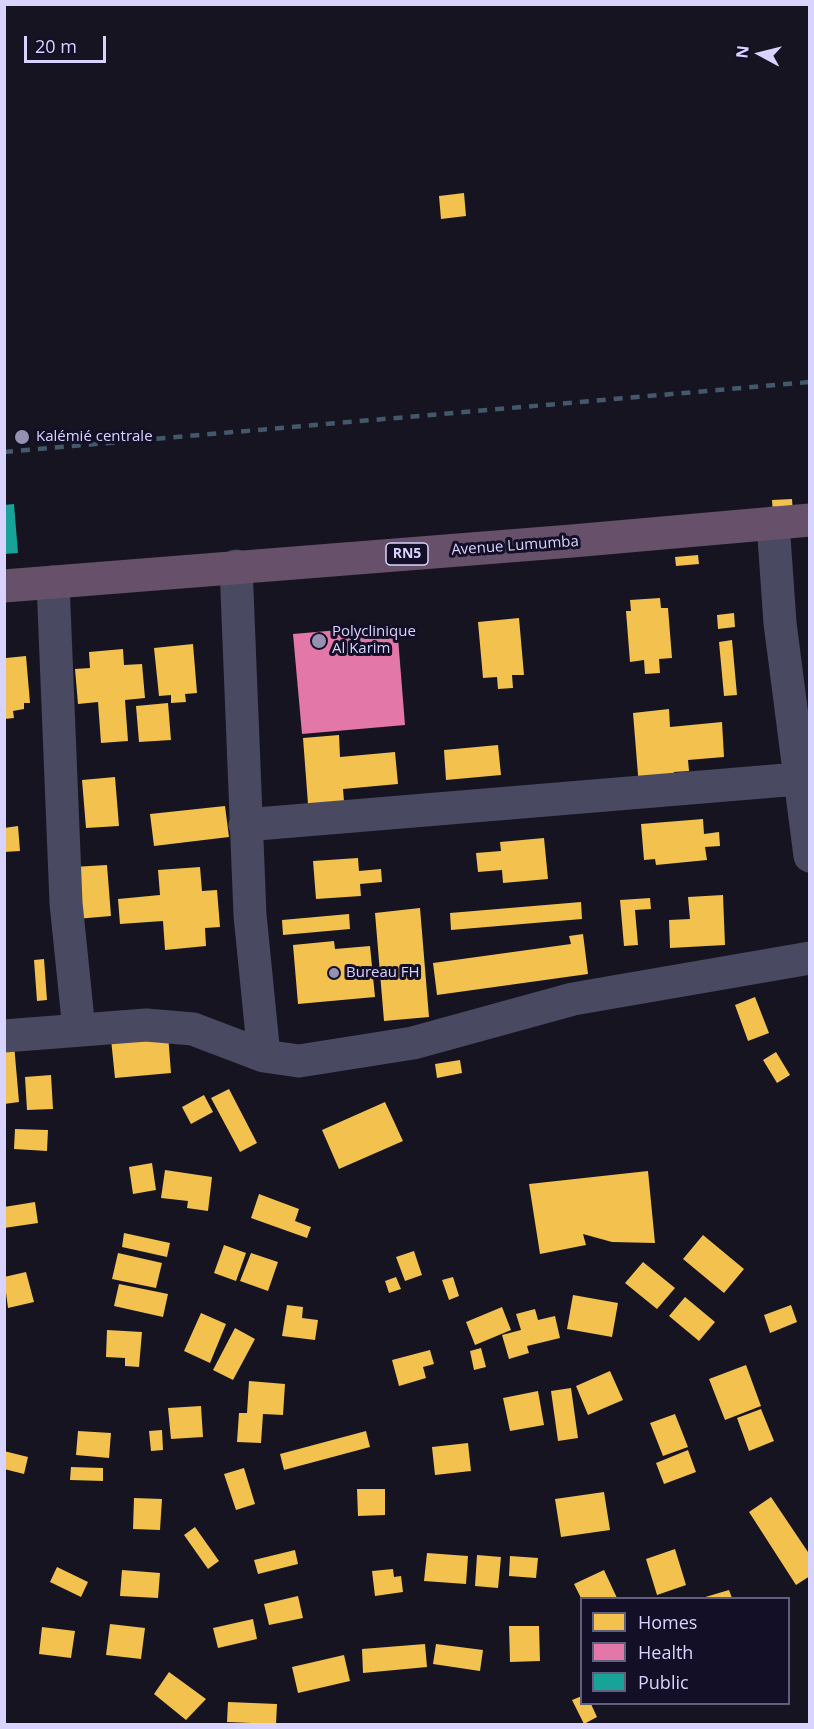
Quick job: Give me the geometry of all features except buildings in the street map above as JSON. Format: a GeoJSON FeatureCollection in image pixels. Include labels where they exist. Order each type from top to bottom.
{"type":"FeatureCollection","features":[{"type":"Feature","properties":{"kind":"highway","name":"Avenue Lumumba"},"geometry":{"type":"LineString","coordinates":[[4,586],[810,520]]}},
{"type":"Feature","properties":{"kind":"street"},"geometry":{"type":"LineString","coordinates":[[773,523],[780,623],[798,779],[810,856]]}},
{"type":"Feature","properties":{"kind":"street"},"geometry":{"type":"LineString","coordinates":[[236,566],[250,915],[264,1056]]}},
{"type":"Feature","properties":{"kind":"street"},"geometry":{"type":"LineString","coordinates":[[53,582],[66,903],[79,1030]]}},
{"type":"Feature","properties":{"kind":"street"},"geometry":{"type":"LineString","coordinates":[[245,825],[798,779]]}},
{"type":"Feature","properties":{"kind":"street"},"geometry":{"type":"LineString","coordinates":[[4,1036],[146,1025],[193,1029],[264,1056],[299,1061],[413,1043],[573,999],[810,958]]}},
{"type":"Feature","properties":{"kind":"railway"},"geometry":{"type":"LineString","coordinates":[[4,452],[810,382]]}},
{"type":"Feature","properties":{"kind":"place","name":"Kalémié centrale"},"geometry":{"type":"Point","coordinates":[22,437]}},
{"type":"Feature","properties":{"kind":"place","name":"Polyclinique Al Karim"},"geometry":{"type":"Point","coordinates":[319,641]}},
{"type":"Feature","properties":{"kind":"place","name":"Bureau FH"},"geometry":{"type":"Point","coordinates":[334,973]}}]}
